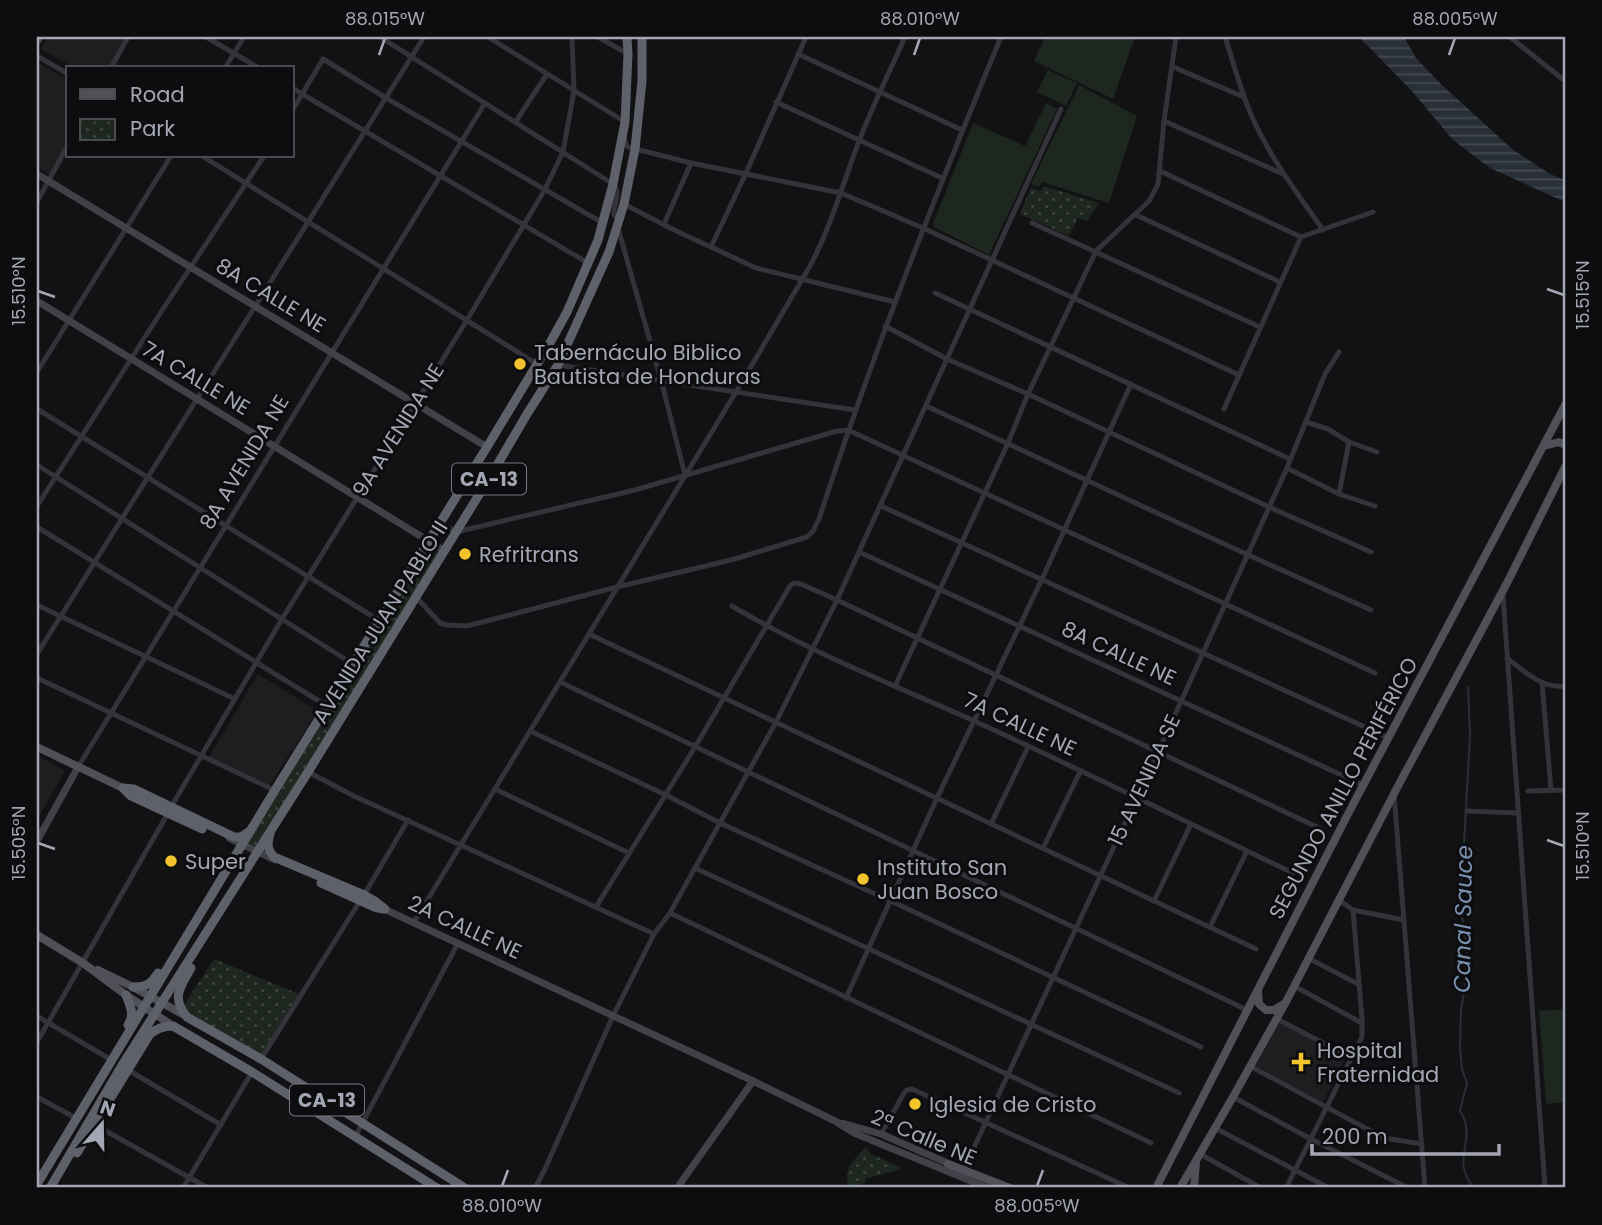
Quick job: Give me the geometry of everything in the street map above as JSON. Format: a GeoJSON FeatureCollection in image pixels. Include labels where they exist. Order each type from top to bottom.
{"type":"FeatureCollection","features":[{"type":"Feature","properties":{"kind":"highway","name":"AVENIDA JUAN PABLO II"},"geometry":{"type":"LineString","coordinates":[[37,1184],[567,312],[589,264],[613,184],[625,125],[627,37]]}},
{"type":"Feature","properties":{"kind":"highway","name":"AVENIDA JUAN PABLO II"},"geometry":{"type":"LineString","coordinates":[[50,1188],[121,1067],[308,772],[558,365],[589,301],[624,204],[635,149],[642,81],[642,37]]}},
{"type":"Feature","properties":{"kind":"highway"},"geometry":{"type":"LineString","coordinates":[[123,788],[131,796],[169,810],[228,838],[234,846],[233,862]]}},
{"type":"Feature","properties":{"kind":"highway"},"geometry":{"type":"LineString","coordinates":[[273,859],[268,849],[268,841],[274,825]]}},
{"type":"Feature","properties":{"kind":"highway"},"geometry":{"type":"LineString","coordinates":[[228,838],[241,837],[254,828]]}},
{"type":"Feature","properties":{"kind":"highway"},"geometry":{"type":"LineString","coordinates":[[245,870],[259,858],[273,859],[376,902],[385,909]]}},
{"type":"Feature","properties":{"kind":"highway"},"geometry":{"type":"LineString","coordinates":[[134,987],[151,984],[209,890],[223,877]]}},
{"type":"Feature","properties":{"kind":"highway"},"geometry":{"type":"LineString","coordinates":[[187,1017],[180,1009],[180,987],[230,903],[236,884]]}},
{"type":"Feature","properties":{"kind":"highway"},"geometry":{"type":"LineString","coordinates":[[170,954],[173,963],[180,968],[193,965]]}},
{"type":"Feature","properties":{"kind":"highway"},"geometry":{"type":"LineString","coordinates":[[44,1172],[48,1155],[131,1020],[132,1011],[126,995]]}},
{"type":"Feature","properties":{"kind":"highway","name":"CA-13"},"geometry":{"type":"LineString","coordinates":[[187,1017],[261,1059],[465,1188]]}},
{"type":"Feature","properties":{"kind":"highway"},"geometry":{"type":"LineString","coordinates":[[56,1179],[70,1164],[150,1034],[165,1026],[173,1026]]}},
{"type":"Feature","properties":{"kind":"highway","name":"CA-13"},"geometry":{"type":"LineString","coordinates":[[173,1026],[252,1072],[437,1188]]}},
{"type":"Feature","properties":{"kind":"highway"},"geometry":{"type":"LineString","coordinates":[[114,1047],[120,1046],[130,1051],[134,1060]]}},
{"type":"Feature","properties":{"kind":"main road"},"geometry":{"type":"LineString","coordinates":[[1563,409],[1565,425]]}},
{"type":"Feature","properties":{"kind":"main road","name":"SEGUNDO ANILLO PERIFÉRICO"},"geometry":{"type":"LineString","coordinates":[[1156,1188],[1363,785],[1563,409]]}},
{"type":"Feature","properties":{"kind":"main road"},"geometry":{"type":"LineString","coordinates":[[1544,446],[1559,442],[1565,445]]}},
{"type":"Feature","properties":{"kind":"main road"},"geometry":{"type":"LineString","coordinates":[[1180,1188],[1287,1000],[1565,467]]}},
{"type":"Feature","properties":{"kind":"main road","name":"2A CALLE NE"},"geometry":{"type":"LineString","coordinates":[[37,747],[139,796]]}},
{"type":"Feature","properties":{"kind":"main road"},"geometry":{"type":"LineString","coordinates":[[37,935],[83,963],[173,1026]]}},
{"type":"Feature","properties":{"kind":"main road"},"geometry":{"type":"LineString","coordinates":[[83,963],[134,987],[187,1017]]}},
{"type":"Feature","properties":{"kind":"main road"},"geometry":{"type":"LineString","coordinates":[[1260,985],[1259,1004],[1266,1010],[1276,1010],[1287,1000]]}},
{"type":"Feature","properties":{"kind":"main road"},"geometry":{"type":"LineString","coordinates":[[1194,1188],[1198,1157]]}},
{"type":"Feature","properties":{"kind":"main road"},"geometry":{"type":"LineString","coordinates":[[948,1164],[1010,1188]]}},
{"type":"Feature","properties":{"kind":"street"},"geometry":{"type":"LineString","coordinates":[[37,42],[40,37]]}},
{"type":"Feature","properties":{"kind":"street"},"geometry":{"type":"LineString","coordinates":[[112,66],[128,37]]}},
{"type":"Feature","properties":{"kind":"street"},"geometry":{"type":"LineString","coordinates":[[206,37],[256,66]]}},
{"type":"Feature","properties":{"kind":"street"},"geometry":{"type":"LineString","coordinates":[[226,66],[244,37]]}},
{"type":"Feature","properties":{"kind":"street"},"geometry":{"type":"LineString","coordinates":[[380,37],[516,121],[618,189],[614,215],[619,223],[685,475]]}},
{"type":"Feature","properties":{"kind":"street"},"geometry":{"type":"LineString","coordinates":[[37,654],[424,37]]}},
{"type":"Feature","properties":{"kind":"street"},"geometry":{"type":"LineString","coordinates":[[488,37],[625,125],[626,145],[691,163],[841,193],[923,228],[1239,375]]}},
{"type":"Feature","properties":{"kind":"street","name":"9A AVENIDA NE"},"geometry":{"type":"LineString","coordinates":[[37,1042],[169,810],[282,620],[544,191],[563,152],[574,91],[572,37]]}},
{"type":"Feature","properties":{"kind":"street"},"geometry":{"type":"LineString","coordinates":[[598,37],[628,54]]}},
{"type":"Feature","properties":{"kind":"street"},"geometry":{"type":"LineString","coordinates":[[711,247],[806,37]]}},
{"type":"Feature","properties":{"kind":"street"},"geometry":{"type":"LineString","coordinates":[[414,922],[736,392],[819,250],[859,140],[905,37]]}},
{"type":"Feature","properties":{"kind":"street"},"geometry":{"type":"LineString","coordinates":[[416,597],[440,623],[467,626],[731,560],[811,534],[819,519],[855,410],[942,178],[1001,37]]}},
{"type":"Feature","properties":{"kind":"street"},"geometry":{"type":"LineString","coordinates":[[895,686],[1096,251],[1149,201],[1158,184],[1176,37]]}},
{"type":"Feature","properties":{"kind":"street"},"geometry":{"type":"LineString","coordinates":[[1225,37],[1254,121],[1284,175],[1323,230]]}},
{"type":"Feature","properties":{"kind":"street"},"geometry":{"type":"LineString","coordinates":[[1510,37],[1565,81]]}},
{"type":"Feature","properties":{"kind":"street"},"geometry":{"type":"LineString","coordinates":[[798,54],[962,130]]}},
{"type":"Feature","properties":{"kind":"street"},"geometry":{"type":"LineString","coordinates":[[37,56],[66,73]]}},
{"type":"Feature","properties":{"kind":"street"},"geometry":{"type":"LineString","coordinates":[[294,108],[323,59],[544,191],[603,223]]}},
{"type":"Feature","properties":{"kind":"street"},"geometry":{"type":"LineString","coordinates":[[1173,67],[1244,97]]}},
{"type":"Feature","properties":{"kind":"street"},"geometry":{"type":"LineString","coordinates":[[516,121],[547,74]]}},
{"type":"Feature","properties":{"kind":"street"},"geometry":{"type":"LineString","coordinates":[[294,89],[589,264]]}},
{"type":"Feature","properties":{"kind":"street"},"geometry":{"type":"LineString","coordinates":[[776,102],[942,178]]}},
{"type":"Feature","properties":{"kind":"street","name":"8A AVENIDA NE"},"geometry":{"type":"LineString","coordinates":[[37,841],[111,712],[485,103]]}},
{"type":"Feature","properties":{"kind":"street"},"geometry":{"type":"LineString","coordinates":[[535,1188],[612,1016],[654,934],[670,913],[776,722],[837,600],[1061,109]]}},
{"type":"Feature","properties":{"kind":"street"},"geometry":{"type":"LineString","coordinates":[[1164,121],[1284,175]]}},
{"type":"Feature","properties":{"kind":"street"},"geometry":{"type":"LineString","coordinates":[[37,202],[66,149]]}},
{"type":"Feature","properties":{"kind":"street"},"geometry":{"type":"LineString","coordinates":[[37,372],[170,158]]}},
{"type":"Feature","properties":{"kind":"street"},"geometry":{"type":"LineString","coordinates":[[205,158],[537,364]]}},
{"type":"Feature","properties":{"kind":"street"},"geometry":{"type":"LineString","coordinates":[[37,506],[263,158]]}},
{"type":"Feature","properties":{"kind":"street"},"geometry":{"type":"LineString","coordinates":[[664,224],[691,163]]}},
{"type":"Feature","properties":{"kind":"street"},"geometry":{"type":"LineString","coordinates":[[1160,171],[1301,237],[1373,212]]}},
{"type":"Feature","properties":{"kind":"street","name":"8A CALLE NE"},"geometry":{"type":"LineString","coordinates":[[37,174],[487,447]]}},
{"type":"Feature","properties":{"kind":"street"},"geometry":{"type":"LineString","coordinates":[[624,204],[756,268],[895,302]]}},
{"type":"Feature","properties":{"kind":"street"},"geometry":{"type":"LineString","coordinates":[[1136,215],[1280,282]]}},
{"type":"Feature","properties":{"kind":"street"},"geometry":{"type":"LineString","coordinates":[[1032,223],[1260,327]]}},
{"type":"Feature","properties":{"kind":"street"},"geometry":{"type":"LineString","coordinates":[[1224,409],[1301,237]]}},
{"type":"Feature","properties":{"kind":"street"},"geometry":{"type":"LineString","coordinates":[[935,293],[1290,459]]}},
{"type":"Feature","properties":{"kind":"street","name":"7A CALLE NE"},"geometry":{"type":"LineString","coordinates":[[37,301],[445,551]]}},
{"type":"Feature","properties":{"kind":"street"},"geometry":{"type":"LineString","coordinates":[[886,326],[947,359],[1371,552]]}},
{"type":"Feature","properties":{"kind":"street","name":"15 AVENIDA SE"},"geometry":{"type":"LineString","coordinates":[[964,1169],[1287,468],[1325,374],[1339,352]]}},
{"type":"Feature","properties":{"kind":"street"},"geometry":{"type":"LineString","coordinates":[[558,365],[855,410]]}},
{"type":"Feature","properties":{"kind":"street"},"geometry":{"type":"LineString","coordinates":[[846,998],[1130,384]]}},
{"type":"Feature","properties":{"kind":"street"},"geometry":{"type":"LineString","coordinates":[[926,406],[1371,610]]}},
{"type":"Feature","properties":{"kind":"street"},"geometry":{"type":"LineString","coordinates":[[37,409],[380,621]]}},
{"type":"Feature","properties":{"kind":"street"},"geometry":{"type":"LineString","coordinates":[[1306,422],[1328,429],[1349,442],[1377,452]]}},
{"type":"Feature","properties":{"kind":"street"},"geometry":{"type":"LineString","coordinates":[[440,523],[456,532],[635,489],[848,430],[1375,673]]}},
{"type":"Feature","properties":{"kind":"street"},"geometry":{"type":"LineString","coordinates":[[1339,494],[1349,442]]}},
{"type":"Feature","properties":{"kind":"street"},"geometry":{"type":"LineString","coordinates":[[37,465],[353,664]]}},
{"type":"Feature","properties":{"kind":"street"},"geometry":{"type":"LineString","coordinates":[[1287,468],[1339,494],[1375,506]]}},
{"type":"Feature","properties":{"kind":"street"},"geometry":{"type":"LineString","coordinates":[[881,506],[1389,738]]}},
{"type":"Feature","properties":{"kind":"street"},"geometry":{"type":"LineString","coordinates":[[37,527],[327,706]]}},
{"type":"Feature","properties":{"kind":"street","name":"8A CALLE NE"},"geometry":{"type":"LineString","coordinates":[[859,552],[1363,785]]}},
{"type":"Feature","properties":{"kind":"street"},"geometry":{"type":"LineString","coordinates":[[596,907],[794,583],[837,600],[1321,829]]}},
{"type":"Feature","properties":{"kind":"street"},"geometry":{"type":"LineString","coordinates":[[1502,592],[1545,1188]]}},
{"type":"Feature","properties":{"kind":"street"},"geometry":{"type":"LineString","coordinates":[[37,605],[235,699]]}},
{"type":"Feature","properties":{"kind":"street","name":"7A CALLE NE"},"geometry":{"type":"LineString","coordinates":[[732,606],[812,650],[974,721],[1293,873]]}},
{"type":"Feature","properties":{"kind":"street"},"geometry":{"type":"LineString","coordinates":[[589,634],[1256,949]]}},
{"type":"Feature","properties":{"kind":"street"},"geometry":{"type":"LineString","coordinates":[[1507,658],[1542,682],[1556,687],[1565,686]]}},
{"type":"Feature","properties":{"kind":"street"},"geometry":{"type":"LineString","coordinates":[[37,678],[275,790]]}},
{"type":"Feature","properties":{"kind":"street"},"geometry":{"type":"LineString","coordinates":[[559,682],[1247,1010]]}},
{"type":"Feature","properties":{"kind":"street"},"geometry":{"type":"LineString","coordinates":[[1542,682],[1551,790]]}},
{"type":"Feature","properties":{"kind":"street"},"geometry":{"type":"LineString","coordinates":[[530,731],[1201,1047]]}},
{"type":"Feature","properties":{"kind":"street"},"geometry":{"type":"LineString","coordinates":[[991,824],[1028,747]]}},
{"type":"Feature","properties":{"kind":"street"},"geometry":{"type":"LineString","coordinates":[[308,772],[354,796],[654,934]]}},
{"type":"Feature","properties":{"kind":"street"},"geometry":{"type":"LineString","coordinates":[[1043,848],[1080,772]]}},
{"type":"Feature","properties":{"kind":"street"},"geometry":{"type":"LineString","coordinates":[[495,789],[629,853]]}},
{"type":"Feature","properties":{"kind":"street"},"geometry":{"type":"LineString","coordinates":[[1528,791],[1565,790]]}},
{"type":"Feature","properties":{"kind":"street"},"geometry":{"type":"LineString","coordinates":[[1394,793],[1425,1188]]}},
{"type":"Feature","properties":{"kind":"street","name":"2A CALLE NE"},"geometry":{"type":"LineString","coordinates":[[139,796],[753,1081],[876,1143]]}},
{"type":"Feature","properties":{"kind":"street"},"geometry":{"type":"LineString","coordinates":[[1467,810],[1518,813]]}},
{"type":"Feature","properties":{"kind":"street"},"geometry":{"type":"LineString","coordinates":[[261,1059],[408,820]]}},
{"type":"Feature","properties":{"kind":"street"},"geometry":{"type":"LineString","coordinates":[[1154,901],[1191,824]]}},
{"type":"Feature","properties":{"kind":"street"},"geometry":{"type":"LineString","coordinates":[[1210,927],[1247,851]]}},
{"type":"Feature","properties":{"kind":"street"},"geometry":{"type":"LineString","coordinates":[[695,868],[1179,1093]]}},
{"type":"Feature","properties":{"kind":"street"},"geometry":{"type":"LineString","coordinates":[[1339,900],[1353,910],[1404,920]]}},
{"type":"Feature","properties":{"kind":"street"},"geometry":{"type":"LineString","coordinates":[[1286,1188],[1362,1037],[1353,910]]}},
{"type":"Feature","properties":{"kind":"street"},"geometry":{"type":"LineString","coordinates":[[670,913],[1151,1143]]}},
{"type":"Feature","properties":{"kind":"street"},"geometry":{"type":"LineString","coordinates":[[355,1137],[458,943]]}},
{"type":"Feature","properties":{"kind":"street"},"geometry":{"type":"LineString","coordinates":[[1308,958],[1359,984]]}},
{"type":"Feature","properties":{"kind":"street"},"geometry":{"type":"LineString","coordinates":[[1294,986],[1362,1023]]}},
{"type":"Feature","properties":{"kind":"street"},"geometry":{"type":"LineString","coordinates":[[37,1016],[108,1058]]}},
{"type":"Feature","properties":{"kind":"street"},"geometry":{"type":"LineString","coordinates":[[1276,1019],[1352,1058]]}},
{"type":"Feature","properties":{"kind":"street"},"geometry":{"type":"LineString","coordinates":[[1250,1066],[1384,1138],[1422,1144]]}},
{"type":"Feature","properties":{"kind":"street"},"geometry":{"type":"LineString","coordinates":[[128,1070],[221,1125]]}},
{"type":"Feature","properties":{"kind":"street"},"geometry":{"type":"LineString","coordinates":[[183,1188],[252,1072]]}},
{"type":"Feature","properties":{"kind":"street"},"geometry":{"type":"LineString","coordinates":[[677,1188],[753,1081]]}},
{"type":"Feature","properties":{"kind":"street"},"geometry":{"type":"LineString","coordinates":[[881,1134],[904,1093],[909,1089],[915,1090],[1129,1188]]}},
{"type":"Feature","properties":{"kind":"street"},"geometry":{"type":"LineString","coordinates":[[37,1097],[72,1116]]}},
{"type":"Feature","properties":{"kind":"street"},"geometry":{"type":"LineString","coordinates":[[1233,1097],[1408,1188]]}},
{"type":"Feature","properties":{"kind":"street","name":"2ª Calle NE"},"geometry":{"type":"LineString","coordinates":[[835,1121],[881,1134],[999,1188]]}},
{"type":"Feature","properties":{"kind":"street"},"geometry":{"type":"LineString","coordinates":[[95,1125],[208,1188]]}},
{"type":"Feature","properties":{"kind":"street"},"geometry":{"type":"LineString","coordinates":[[1215,1128],[1329,1188]]}},
{"type":"Feature","properties":{"kind":"street","name":"2ª Calle NE"},"geometry":{"type":"LineString","coordinates":[[876,1143],[988,1188]]}},
{"type":"Feature","properties":{"kind":"street"},"geometry":{"type":"LineString","coordinates":[[1198,1157],[1261,1188]]}},
{"type":"Feature","properties":{"kind":"shaded area"},"geometry":{"type":"Polygon","coordinates":[[[48,37],[129,37],[111,66],[71,66],[41,49],[48,37]]]}},
{"type":"Feature","properties":{"kind":"shaded area"},"geometry":{"type":"Polygon","coordinates":[[[1359,37],[1404,37],[1416,58],[1441,84],[1512,149],[1550,174],[1565,180],[1565,202],[1490,168],[1452,139],[1411,90],[1359,37]]]}},
{"type":"Feature","properties":{"kind":"shaded area"},"geometry":{"type":"Polygon","coordinates":[[[37,62],[66,79],[66,150],[51,176],[37,167],[37,62]]]}},
{"type":"Feature","properties":{"kind":"shaded area"},"geometry":{"type":"Polygon","coordinates":[[[258,674],[318,711],[269,786],[209,757],[258,674]]]}},
{"type":"Feature","properties":{"kind":"shaded area"},"geometry":{"type":"Polygon","coordinates":[[[37,755],[65,771],[37,820],[37,755]]]}},
{"type":"Feature","properties":{"kind":"shaded area","name":"Hospital Fraternidad"},"geometry":{"type":"Polygon","coordinates":[[[1279,1022],[1346,1057],[1323,1102],[1255,1066],[1279,1022]]]}},
{"type":"Feature","properties":{"kind":"green space"},"geometry":{"type":"Polygon","coordinates":[[[1045,37],[1135,37],[1113,99],[1034,61],[1045,37]]]}},
{"type":"Feature","properties":{"kind":"green space"},"geometry":{"type":"Polygon","coordinates":[[[1048,70],[1077,83],[1066,106],[1037,92],[1048,70]]]}},
{"type":"Feature","properties":{"kind":"green space"},"geometry":{"type":"Polygon","coordinates":[[[1079,85],[1137,116],[1109,203],[1042,182],[1039,187],[1031,184],[1079,85]]]}},
{"type":"Feature","properties":{"kind":"green space"},"geometry":{"type":"Polygon","coordinates":[[[1046,103],[1057,109],[989,255],[932,226],[973,123],[1025,146],[1046,103]]]}},
{"type":"Feature","properties":{"kind":"green space"},"geometry":{"type":"Polygon","coordinates":[[[1044,186],[1099,203],[1087,221],[1078,218],[1069,236],[1020,214],[1031,187],[1040,191],[1044,186]]]}},
{"type":"Feature","properties":{"kind":"green space"},"geometry":{"type":"Polygon","coordinates":[[[429,541],[445,551],[259,848],[245,841],[429,541]]]}},
{"type":"Feature","properties":{"kind":"green space"},"geometry":{"type":"Polygon","coordinates":[[[214,959],[299,994],[261,1055],[182,1008],[214,959]]]}},
{"type":"Feature","properties":{"kind":"green space"},"geometry":{"type":"Polygon","coordinates":[[[1565,1009],[1565,1102],[1546,1104],[1539,1011],[1565,1009]]]}},
{"type":"Feature","properties":{"kind":"green space"},"geometry":{"type":"Polygon","coordinates":[[[866,1146],[871,1154],[901,1169],[865,1179],[865,1183],[849,1188],[848,1170],[866,1146]]]}},
{"type":"Feature","properties":{"kind":"waterway","name":"Canal Sauce"},"geometry":{"type":"LineString","coordinates":[[1468,687],[1470,735],[1461,898],[1467,946],[1460,1047],[1462,1069],[1467,1083],[1460,1110],[1466,1130],[1464,1170],[1474,1188]]}},
{"type":"Feature","properties":{"kind":"place","name":"Tabernáculo Biblico Bautista de Honduras"},"geometry":{"type":"Point","coordinates":[520,364]}},
{"type":"Feature","properties":{"kind":"place","name":"Refritrans"},"geometry":{"type":"Point","coordinates":[465,554]}},
{"type":"Feature","properties":{"kind":"place","name":"Super"},"geometry":{"type":"Point","coordinates":[171,861]}},
{"type":"Feature","properties":{"kind":"place","name":"Instituto San Juan Bosco"},"geometry":{"type":"Point","coordinates":[863,879]}},
{"type":"Feature","properties":{"kind":"place","name":"Hospital Fraternidad"},"geometry":{"type":"Point","coordinates":[1301,1062]}},
{"type":"Feature","properties":{"kind":"place","name":"Iglesia de Cristo"},"geometry":{"type":"Point","coordinates":[915,1104]}}]}
